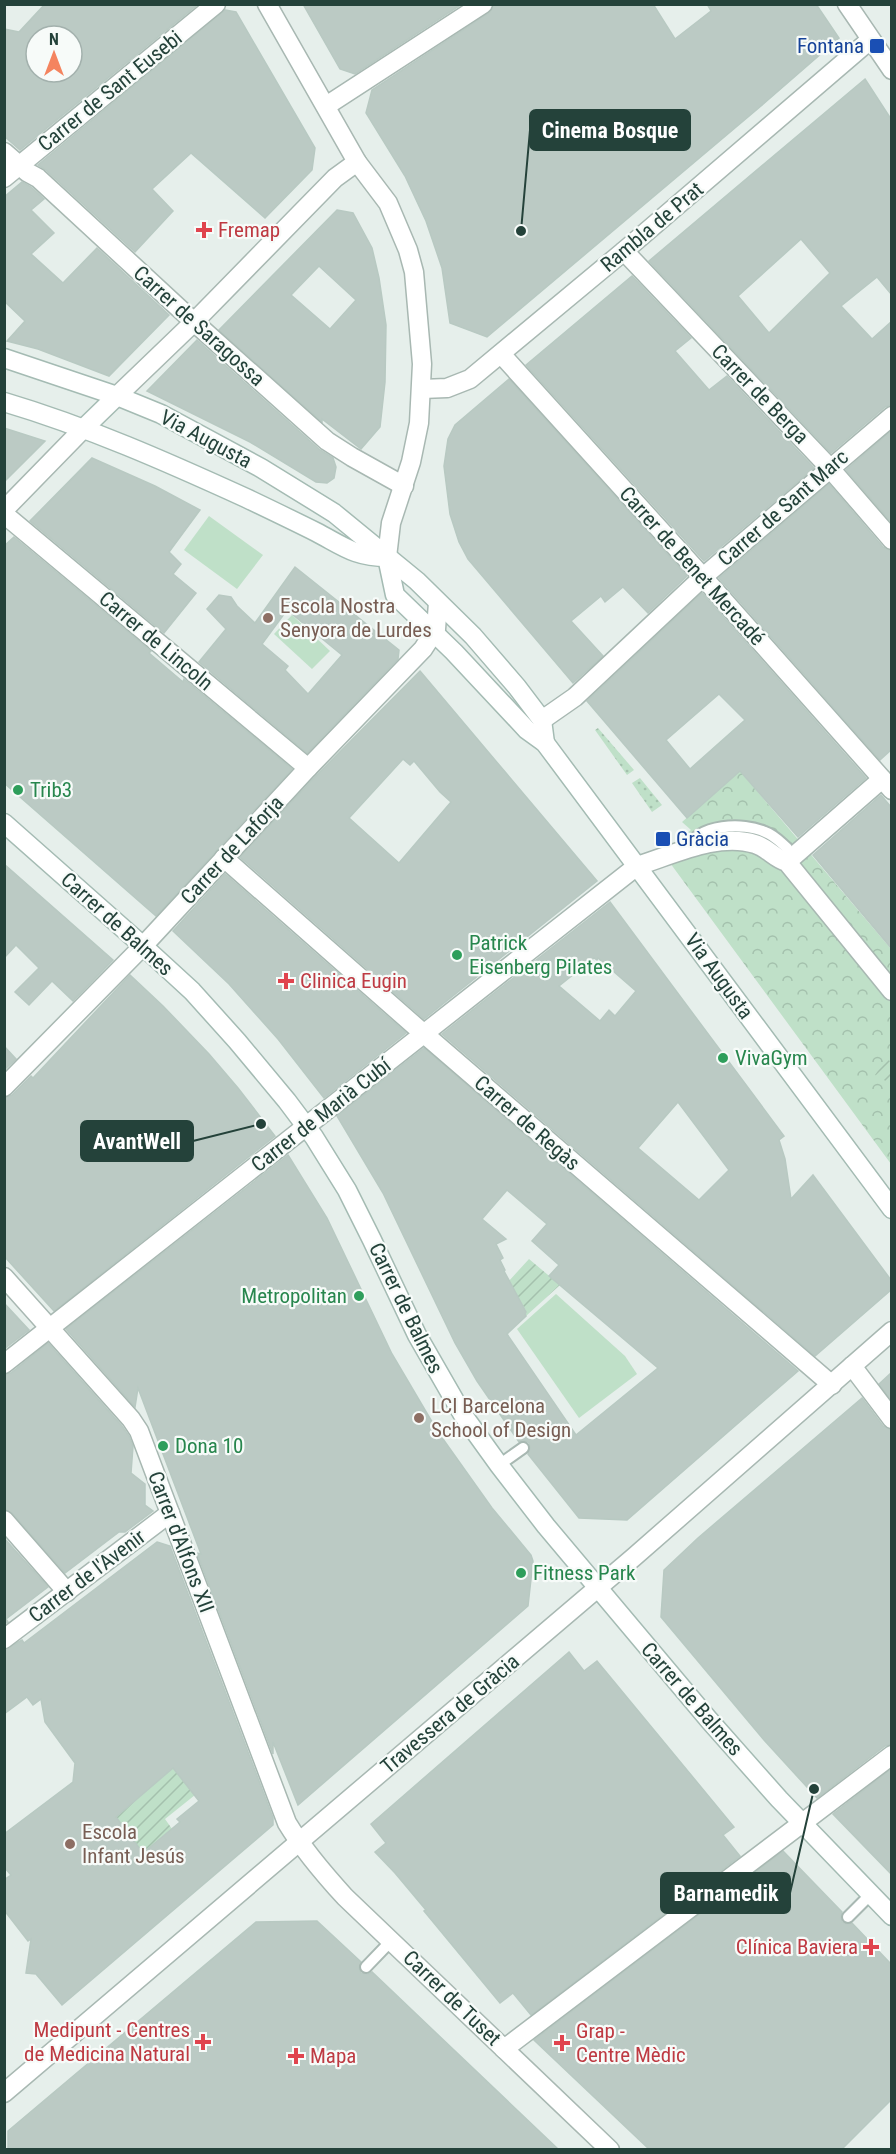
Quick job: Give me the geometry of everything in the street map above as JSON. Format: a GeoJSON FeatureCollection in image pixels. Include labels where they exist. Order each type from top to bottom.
{"type":"FeatureCollection","features":[{"type":"Feature","properties":{"kind":"street","name":"Carrer de Sant Eusebi"},"geometry":{"type":"LineString","coordinates":[[4,178],[216,4]]}},
{"type":"Feature","properties":{"kind":"street"},"geometry":{"type":"LineString","coordinates":[[267,4],[357,162],[388,203],[408,250],[414,272],[421,338],[422,389],[419,423],[411,462],[391,523],[387,558]]}},
{"type":"Feature","properties":{"kind":"street"},"geometry":{"type":"LineString","coordinates":[[326,106],[483,4]]}},
{"type":"Feature","properties":{"kind":"street"},"geometry":{"type":"LineString","coordinates":[[847,4],[891,70]]}},
{"type":"Feature","properties":{"kind":"street","name":"Rambla de Prat"},"geometry":{"type":"LineString","coordinates":[[422,389],[447,388],[465,382],[501,354],[870,40]]}},
{"type":"Feature","properties":{"kind":"street","name":"Carrer de Saragossa"},"geometry":{"type":"LineString","coordinates":[[4,152],[38,178],[327,441],[352,458],[404,486]]}},
{"type":"Feature","properties":{"kind":"street"},"geometry":{"type":"LineString","coordinates":[[4,510],[84,428],[194,322],[335,178],[357,162]]}},
{"type":"Feature","properties":{"kind":"street","name":"Carrer de Berga"},"geometry":{"type":"LineString","coordinates":[[624,251],[830,468],[891,540]]}},
{"type":"Feature","properties":{"kind":"street","name":"Carrer de Benet Mercadé"},"geometry":{"type":"LineString","coordinates":[[501,354],[886,784]]}},
{"type":"Feature","properties":{"kind":"street","name":"Via Augusta"},"geometry":{"type":"LineString","coordinates":[[4,358],[117,396],[161,414],[261,468],[334,513],[417,581],[473,636],[542,720],[545,743]]}},
{"type":"Feature","properties":{"kind":"street","name":"Via Augusta"},"geometry":{"type":"LineString","coordinates":[[4,402],[84,428],[206,480],[347,549],[369,557],[387,558]]}},
{"type":"Feature","properties":{"kind":"street","name":"Carrer de Sant Marc"},"geometry":{"type":"LineString","coordinates":[[542,720],[575,697],[703,577],[891,416]]}},
{"type":"Feature","properties":{"kind":"street","name":"Carrer de Lincoln"},"geometry":{"type":"LineString","coordinates":[[4,514],[308,768]]}},
{"type":"Feature","properties":{"kind":"street","name":"Via Augusta"},"geometry":{"type":"LineString","coordinates":[[387,558],[395,595],[526,730],[545,743],[891,1209]]}},
{"type":"Feature","properties":{"kind":"street"},"geometry":{"type":"LineString","coordinates":[[434,633],[438,603]]}},
{"type":"Feature","properties":{"kind":"street","name":"Carrer de Laforja"},"geometry":{"type":"LineString","coordinates":[[4,1087],[143,946],[308,768],[423,649],[434,633]]}},
{"type":"Feature","properties":{"kind":"street"},"geometry":{"type":"LineString","coordinates":[[787,855],[886,784]]}},
{"type":"Feature","properties":{"kind":"street","name":"Carrer de Balmes"},"geometry":{"type":"LineString","coordinates":[[4,823],[192,991],[229,1031],[307,1127],[346,1190],[417,1335],[448,1390],[499,1465],[546,1526],[709,1720],[891,1916]]}},
{"type":"Feature","properties":{"kind":"street","name":"Carrer de Marià Cubí"},"geometry":{"type":"LineString","coordinates":[[4,1364],[423,1034],[496,984],[573,923],[637,866],[723,841],[749,842],[765,848],[779,860],[787,855],[891,991]]}},
{"type":"Feature","properties":{"kind":"street","name":"Carrer de Regàs"},"geometry":{"type":"LineString","coordinates":[[224,858],[423,1034],[832,1385]]}},
{"type":"Feature","properties":{"kind":"street","name":"Carrer d'Alfons XII"},"geometry":{"type":"LineString","coordinates":[[4,1277],[135,1424],[287,1823],[299,1842]]}},
{"type":"Feature","properties":{"kind":"street","name":"Travessera de Gràcia"},"geometry":{"type":"LineString","coordinates":[[4,2093],[598,1587],[832,1385],[891,1331]]}},
{"type":"Feature","properties":{"kind":"street"},"geometry":{"type":"LineString","coordinates":[[852,1366],[891,1419]]}},
{"type":"Feature","properties":{"kind":"street","name":"Carrer de l'Avenir"},"geometry":{"type":"LineString","coordinates":[[4,1639],[170,1513]]}},
{"type":"Feature","properties":{"kind":"street"},"geometry":{"type":"LineString","coordinates":[[4,1520],[67,1592]]}},
{"type":"Feature","properties":{"kind":"street"},"geometry":{"type":"LineString","coordinates":[[504,2049],[891,1755]]}},
{"type":"Feature","properties":{"kind":"street","name":"Carrer de Tuset"},"geometry":{"type":"LineString","coordinates":[[299,1842],[315,1864],[345,1897],[610,2150]]}},
{"type":"Feature","properties":{"kind":"lane"},"geometry":{"type":"LineString","coordinates":[[499,1465],[523,1448]]}},
{"type":"Feature","properties":{"kind":"lane"},"geometry":{"type":"LineString","coordinates":[[848,1917],[871,1894]]}},
{"type":"Feature","properties":{"kind":"lane"},"geometry":{"type":"LineString","coordinates":[[366,1967],[392,1941]]}},
{"type":"Feature","properties":{"kind":"green space"},"geometry":{"type":"Polygon","coordinates":[[[209,516],[263,555],[237,589],[184,550],[209,516]]]}},
{"type":"Feature","properties":{"kind":"green space"},"geometry":{"type":"Polygon","coordinates":[[[292,615],[330,651],[312,669],[274,634],[292,615]]]}},
{"type":"Feature","properties":{"kind":"green space"},"geometry":{"type":"Polygon","coordinates":[[[598,728],[634,770],[627,775],[595,730],[598,728]]]}},
{"type":"Feature","properties":{"kind":"green space"},"geometry":{"type":"Polygon","coordinates":[[[740,771],[891,949],[891,1164],[662,852],[691,830],[682,822],[740,771]]]}},
{"type":"Feature","properties":{"kind":"green space"},"geometry":{"type":"Polygon","coordinates":[[[640,778],[662,805],[652,812],[632,783],[640,778]]]}},
{"type":"Feature","properties":{"kind":"green space"},"geometry":{"type":"Polygon","coordinates":[[[886,1058],[891,1062],[891,1084],[875,1075],[886,1058]]]}},
{"type":"Feature","properties":{"kind":"green space"},"geometry":{"type":"Polygon","coordinates":[[[529,1259],[560,1285],[526,1316],[526,1311],[511,1285],[507,1283],[529,1259]]]}},
{"type":"Feature","properties":{"kind":"green space"},"geometry":{"type":"Polygon","coordinates":[[[556,1294],[625,1356],[637,1374],[579,1418],[517,1329],[556,1294]]]}},
{"type":"Feature","properties":{"kind":"green space"},"geometry":{"type":"Polygon","coordinates":[[[173,1768],[195,1795],[165,1819],[175,1833],[164,1835],[150,1847],[153,1851],[146,1857],[116,1817],[173,1768]]]}},
{"type":"Feature","properties":{"kind":"building"},"geometry":{"type":"Polygon","coordinates":[[[45,4],[197,5],[20,150],[4,136],[4,29],[19,32],[24,27],[24,84],[84,84],[84,24],[26,24],[45,4]]]}},
{"type":"Feature","properties":{"kind":"building"},"geometry":{"type":"Polygon","coordinates":[[[303,4],[462,4],[355,74],[340,69],[303,4]]]}},
{"type":"Feature","properties":{"kind":"building"},"geometry":{"type":"Polygon","coordinates":[[[494,4],[653,4],[675,39],[711,11],[707,4],[816,4],[839,38],[487,337],[450,323],[442,268],[426,221],[405,176],[366,113],[372,90],[489,13],[494,4]]]}},
{"type":"Feature","properties":{"kind":"building"},"geometry":{"type":"Polygon","coordinates":[[[225,10],[236,12],[315,148],[312,170],[265,218],[191,153],[152,189],[173,211],[135,252],[38,165],[225,10]]]}},
{"type":"Feature","properties":{"kind":"building"},"geometry":{"type":"Polygon","coordinates":[[[865,79],[891,119],[891,294],[877,277],[841,306],[872,339],[891,322],[891,405],[885,407],[831,453],[649,261],[865,79]],[[801,239],[738,296],[769,333],[830,273],[801,239]]]}},
{"type":"Feature","properties":{"kind":"building"},"geometry":{"type":"Polygon","coordinates":[[[22,182],[44,199],[31,210],[54,233],[31,254],[63,283],[97,248],[169,315],[109,376],[38,349],[7,341],[25,321],[4,301],[4,197],[22,182]]]}},
{"type":"Feature","properties":{"kind":"building"},"geometry":{"type":"Polygon","coordinates":[[[337,210],[353,213],[372,248],[386,325],[385,382],[380,427],[361,449],[322,419],[322,422],[219,330],[337,210]],[[319,266],[291,295],[330,329],[356,300],[319,266]]]}},
{"type":"Feature","properties":{"kind":"building"},"geometry":{"type":"Polygon","coordinates":[[[632,276],[691,338],[675,351],[709,390],[727,376],[814,468],[704,561],[526,365],[632,276]]]}},
{"type":"Feature","properties":{"kind":"building"},"geometry":{"type":"Polygon","coordinates":[[[197,340],[320,450],[333,458],[336,467],[334,478],[327,483],[316,482],[250,442],[147,391],[197,340]]]}},
{"type":"Feature","properties":{"kind":"building"},"geometry":{"type":"Polygon","coordinates":[[[509,379],[687,576],[648,613],[623,587],[605,602],[601,596],[571,621],[603,656],[573,683],[468,559],[459,542],[450,514],[444,466],[448,439],[455,425],[509,379]]]}},
{"type":"Feature","properties":{"kind":"building"},"geometry":{"type":"Polygon","coordinates":[[[4,428],[45,441],[4,482],[4,428]]]}},
{"type":"Feature","properties":{"kind":"building"},"geometry":{"type":"Polygon","coordinates":[[[891,431],[891,522],[846,470],[891,431]]]}},
{"type":"Feature","properties":{"kind":"building"},"geometry":{"type":"Polygon","coordinates":[[[92,458],[155,486],[200,510],[169,552],[181,564],[173,574],[196,593],[164,633],[30,521],[92,458]]]}},
{"type":"Feature","properties":{"kind":"building"},"geometry":{"type":"Polygon","coordinates":[[[829,484],[883,547],[891,551],[891,750],[880,760],[719,578],[829,484]]]}},
{"type":"Feature","properties":{"kind":"building"},"geometry":{"type":"Polygon","coordinates":[[[14,537],[151,651],[149,653],[183,682],[184,679],[292,769],[156,916],[4,783],[4,546],[14,537]]]}},
{"type":"Feature","properties":{"kind":"building"},"geometry":{"type":"Polygon","coordinates":[[[295,567],[399,650],[398,659],[307,753],[199,662],[226,629],[207,609],[219,595],[231,597],[255,623],[295,567]],[[287,610],[262,644],[288,666],[285,670],[308,694],[342,655],[287,610]]]}},
{"type":"Feature","properties":{"kind":"building"},"geometry":{"type":"Polygon","coordinates":[[[702,593],[866,778],[798,837],[740,771],[687,818],[587,701],[702,593]],[[719,694],[666,740],[690,769],[745,720],[719,694]]]}},
{"type":"Feature","properties":{"kind":"building"},"geometry":{"type":"Polygon","coordinates":[[[420,671],[597,881],[424,1019],[240,857],[420,671]],[[403,759],[349,818],[399,863],[451,802],[414,761],[410,765],[403,759]]]}},
{"type":"Feature","properties":{"kind":"building"},"geometry":{"type":"Polygon","coordinates":[[[881,795],[891,807],[891,948],[813,855],[881,795]]]}},
{"type":"Feature","properties":{"kind":"building"},"geometry":{"type":"Polygon","coordinates":[[[4,864],[113,960],[73,1001],[52,981],[29,1005],[15,992],[39,968],[16,945],[4,958],[4,864]]]}},
{"type":"Feature","properties":{"kind":"building"},"geometry":{"type":"Polygon","coordinates":[[[225,874],[406,1033],[324,1098],[278,1039],[229,984],[173,931],[225,874]]]}},
{"type":"Feature","properties":{"kind":"building"},"geometry":{"type":"Polygon","coordinates":[[[610,902],[784,1136],[779,1140],[785,1159],[791,1199],[813,1175],[891,1280],[891,1290],[815,1356],[442,1034],[610,902]],[[594,958],[559,986],[600,1021],[609,1010],[615,1016],[636,991],[598,958],[597,960],[594,958]],[[678,1102],[638,1148],[699,1200],[729,1170],[678,1102]]]}},
{"type":"Feature","properties":{"kind":"building"},"geometry":{"type":"Polygon","coordinates":[[[130,975],[209,1054],[275,1136],[54,1311],[4,1256],[4,1098],[12,1095],[31,1076],[33,1078],[130,975]]]}},
{"type":"Feature","properties":{"kind":"building"},"geometry":{"type":"Polygon","coordinates":[[[4,1046],[16,1059],[4,1070],[4,1046]]]}},
{"type":"Feature","properties":{"kind":"building"},"geometry":{"type":"Polygon","coordinates":[[[424,1048],[798,1371],[627,1520],[579,1518],[528,1454],[529,1443],[519,1442],[477,1381],[455,1343],[383,1193],[337,1116],[424,1048]],[[507,1190],[482,1219],[506,1239],[496,1244],[503,1258],[500,1260],[526,1312],[526,1316],[507,1334],[576,1435],[658,1368],[549,1276],[559,1265],[532,1241],[547,1224],[507,1190]]]}},
{"type":"Feature","properties":{"kind":"building"},"geometry":{"type":"Polygon","coordinates":[[[288,1155],[327,1218],[392,1354],[438,1432],[492,1508],[531,1555],[533,1561],[528,1606],[298,1805],[273,1742],[273,1754],[138,1388],[135,1407],[66,1329],[288,1155]]]}},
{"type":"Feature","properties":{"kind":"building"},"geometry":{"type":"Polygon","coordinates":[[[4,1303],[29,1330],[4,1349],[4,1303]]]}},
{"type":"Feature","properties":{"kind":"building"},"geometry":{"type":"Polygon","coordinates":[[[48,1343],[129,1436],[133,1446],[131,1473],[145,1484],[145,1505],[153,1511],[125,1532],[119,1532],[65,1573],[12,1513],[4,1509],[4,1375],[11,1373],[48,1343]]]}},
{"type":"Feature","properties":{"kind":"building"},"geometry":{"type":"Polygon","coordinates":[[[891,1373],[891,1400],[879,1384],[891,1373]]]}},
{"type":"Feature","properties":{"kind":"building"},"geometry":{"type":"Polygon","coordinates":[[[862,1398],[883,1426],[891,1430],[891,1744],[885,1746],[817,1798],[764,1740],[661,1617],[664,1570],[698,1538],[862,1398]]]}},
{"type":"Feature","properties":{"kind":"building"},"geometry":{"type":"Polygon","coordinates":[[[4,1538],[48,1587],[6,1619],[8,1622],[4,1624],[4,1538]]]}},
{"type":"Feature","properties":{"kind":"building"},"geometry":{"type":"Polygon","coordinates":[[[157,1542],[170,1546],[273,1818],[273,1825],[62,2005],[36,1974],[26,1973],[31,1939],[28,1941],[4,1910],[4,1880],[11,1875],[4,1867],[4,1834],[73,1782],[75,1763],[45,1722],[41,1699],[33,1705],[27,1697],[4,1714],[4,1650],[22,1640],[24,1643],[157,1542]],[[173,1768],[116,1817],[143,1853],[180,1822],[177,1819],[199,1801],[173,1768]]]}},
{"type":"Feature","properties":{"kind":"building"},"geometry":{"type":"Polygon","coordinates":[[[569,1652],[584,1671],[597,1661],[734,1827],[723,1835],[740,1856],[531,2015],[513,1993],[500,2003],[424,1911],[426,1910],[375,1852],[386,1843],[371,1824],[569,1652]]]}},
{"type":"Feature","properties":{"kind":"building"},"geometry":{"type":"Polygon","coordinates":[[[891,1769],[891,1874],[833,1814],[891,1769]]]}},
{"type":"Feature","properties":{"kind":"building"},"geometry":{"type":"Polygon","coordinates":[[[783,1851],[842,1912],[842,1922],[852,1923],[891,1964],[891,2100],[841,2150],[650,2150],[534,2040],[783,1851]]]}},
{"type":"Feature","properties":{"kind":"building"},"geometry":{"type":"Polygon","coordinates":[[[317,1921],[361,1962],[359,1968],[361,1973],[372,1972],[559,2150],[8,2150],[8,2131],[256,1922],[317,1921]]]}},
{"type":"Feature","properties":{"kind":"place","name":"Fontana"},"geometry":{"type":"Point","coordinates":[877,46]}},
{"type":"Feature","properties":{"kind":"place","name":"Fremap"},"geometry":{"type":"Point","coordinates":[204,230]}},
{"type":"Feature","properties":{"kind":"place","name":"Cinema Bosque"},"geometry":{"type":"Point","coordinates":[521,231]}},
{"type":"Feature","properties":{"kind":"place","name":"Escola Nostra Senyora de Lurdes"},"geometry":{"type":"Point","coordinates":[268,618]}},
{"type":"Feature","properties":{"kind":"place","name":"Trib3"},"geometry":{"type":"Point","coordinates":[18,790]}},
{"type":"Feature","properties":{"kind":"place","name":"Gràcia"},"geometry":{"type":"Point","coordinates":[663,839]}},
{"type":"Feature","properties":{"kind":"place","name":"Patrick Eisenberg Pilates"},"geometry":{"type":"Point","coordinates":[457,955]}},
{"type":"Feature","properties":{"kind":"place","name":"Clinica Eugin"},"geometry":{"type":"Point","coordinates":[286,981]}},
{"type":"Feature","properties":{"kind":"place","name":"VivaGym"},"geometry":{"type":"Point","coordinates":[723,1058]}},
{"type":"Feature","properties":{"kind":"place","name":"AvantWell"},"geometry":{"type":"Point","coordinates":[261,1124]}},
{"type":"Feature","properties":{"kind":"place","name":"Metropolitan"},"geometry":{"type":"Point","coordinates":[359,1296]}},
{"type":"Feature","properties":{"kind":"place","name":"LCI Barcelona School of Design"},"geometry":{"type":"Point","coordinates":[419,1418]}},
{"type":"Feature","properties":{"kind":"place","name":"Dona 10"},"geometry":{"type":"Point","coordinates":[163,1446]}},
{"type":"Feature","properties":{"kind":"place","name":"Fitness Park"},"geometry":{"type":"Point","coordinates":[521,1573]}},
{"type":"Feature","properties":{"kind":"place","name":"Barnamedik"},"geometry":{"type":"Point","coordinates":[814,1789]}},
{"type":"Feature","properties":{"kind":"place","name":"Escola Infant Jesús"},"geometry":{"type":"Point","coordinates":[70,1844]}},
{"type":"Feature","properties":{"kind":"place","name":"Clínica Baviera"},"geometry":{"type":"Point","coordinates":[871,1947]}},
{"type":"Feature","properties":{"kind":"place","name":"Medipunt - Centres de Medicina Natural"},"geometry":{"type":"Point","coordinates":[203,2042]}},
{"type":"Feature","properties":{"kind":"place","name":"Grap - Centre Mèdic"},"geometry":{"type":"Point","coordinates":[562,2043]}},
{"type":"Feature","properties":{"kind":"place","name":"Mapa"},"geometry":{"type":"Point","coordinates":[296,2056]}}]}
